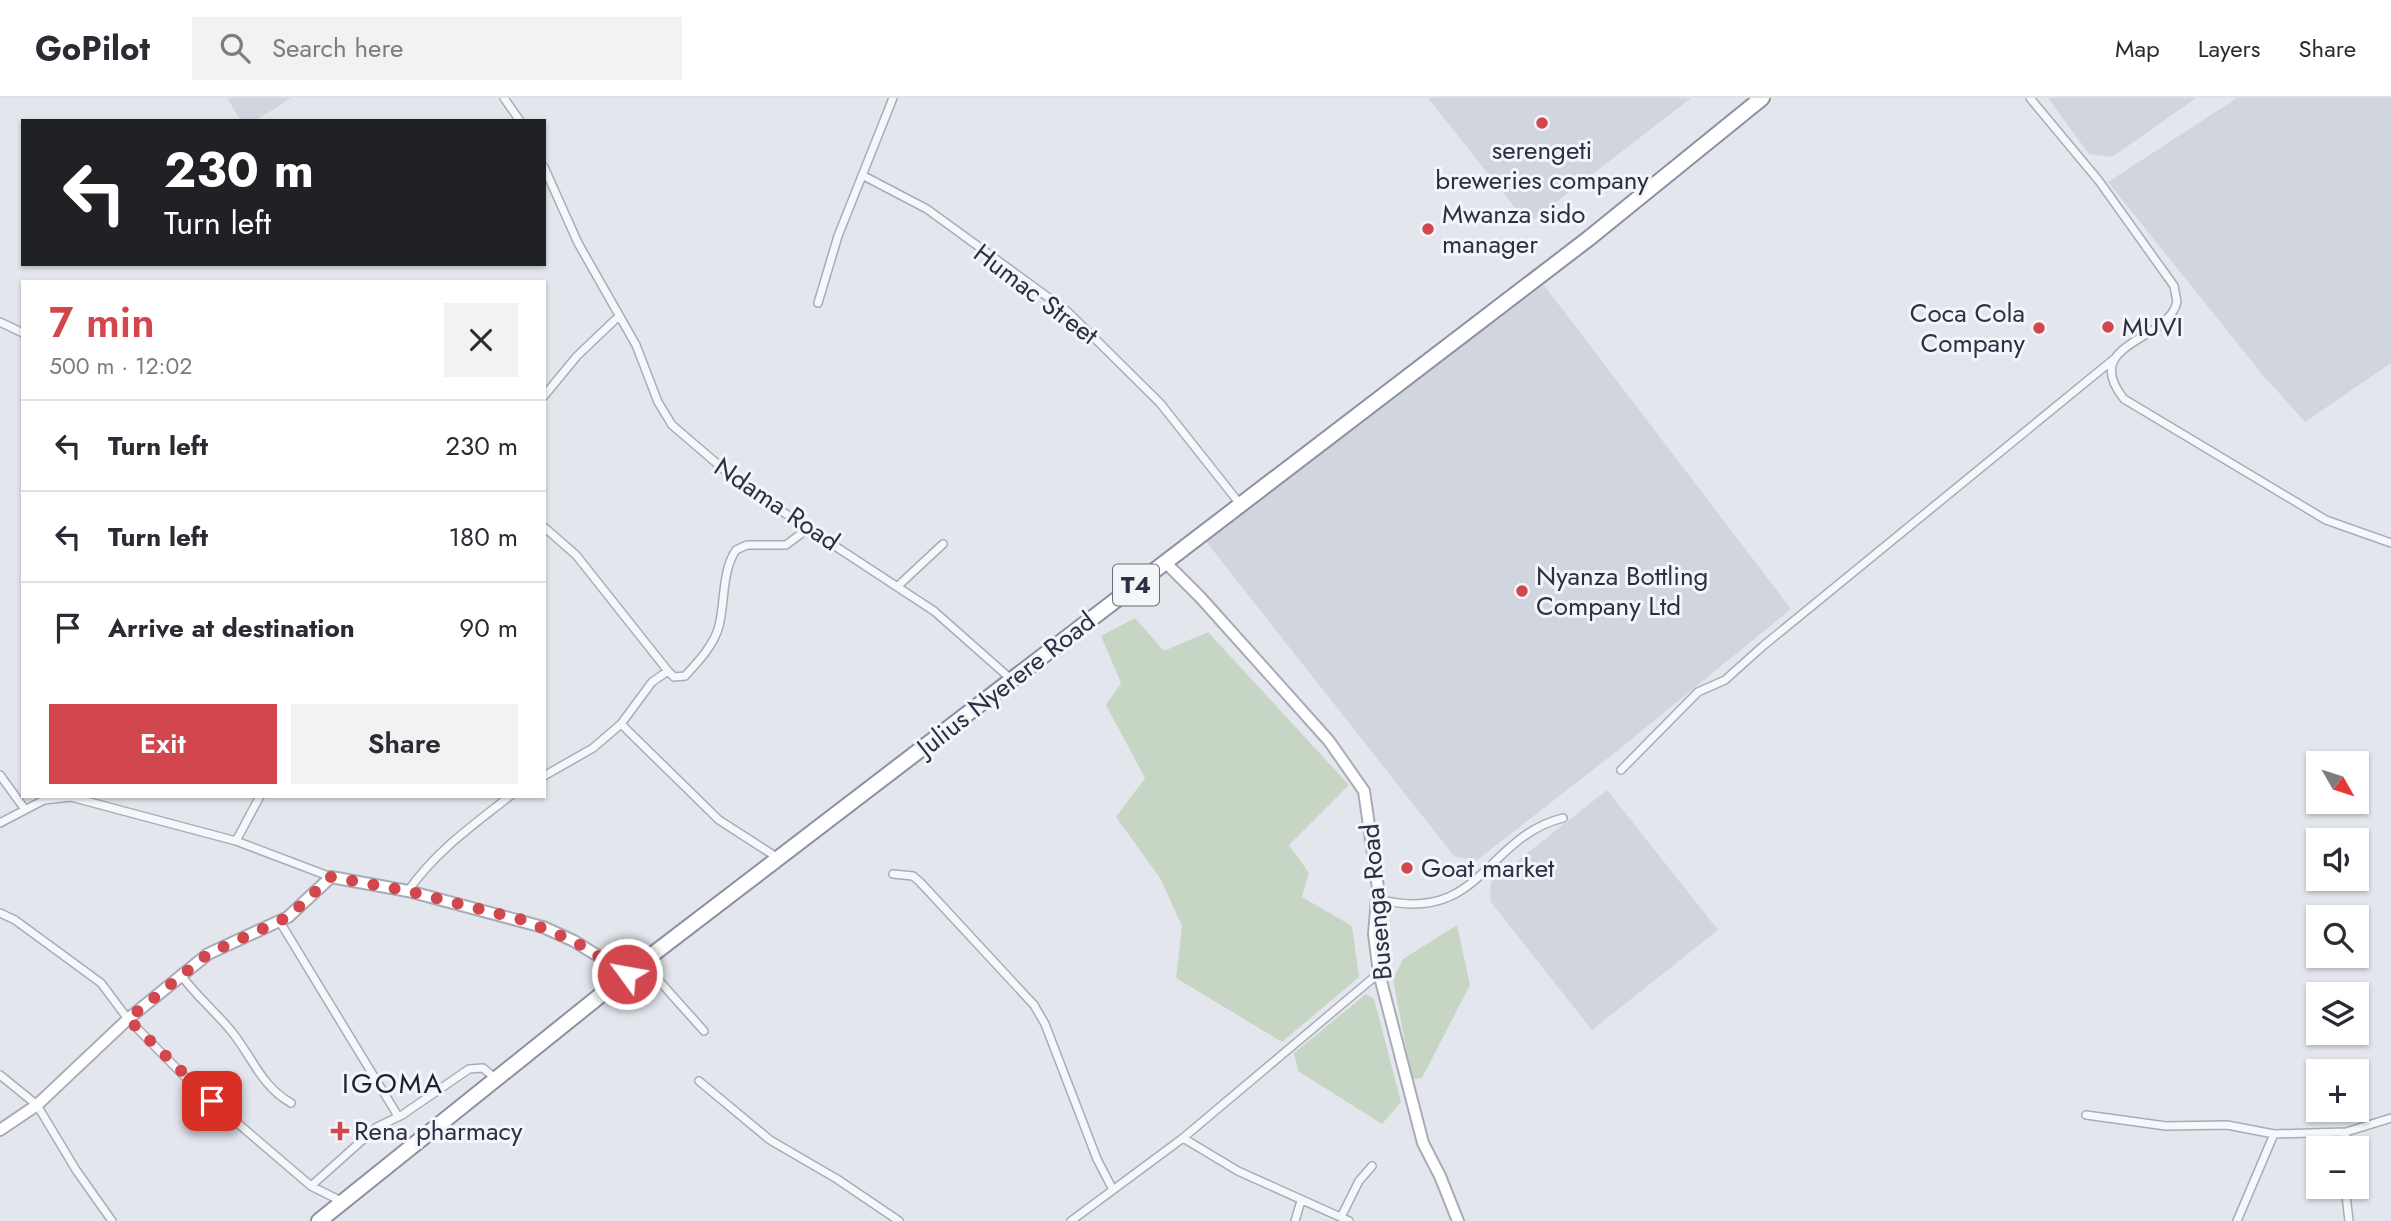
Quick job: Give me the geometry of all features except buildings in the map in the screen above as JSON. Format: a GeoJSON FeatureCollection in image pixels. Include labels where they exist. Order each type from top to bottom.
{"type":"FeatureCollection","features":[{"type":"Feature","properties":{"kind":"highway","name":"Julius Nyerere Road"},"geometry":{"type":"LineString","coordinates":[[319,1221],[627,974],[1588,239],[1762,98]]}},
{"type":"Feature","properties":{"kind":"street"},"geometry":{"type":"LineString","coordinates":[[504,98],[519,119]]}},
{"type":"Feature","properties":{"kind":"street"},"geometry":{"type":"LineString","coordinates":[[818,303],[838,236],[893,98]]}},
{"type":"Feature","properties":{"kind":"street"},"geometry":{"type":"LineString","coordinates":[[1621,770],[1705,687],[1725,680],[1738,670],[1763,646],[2169,315],[2177,302],[2174,286],[2099,181],[2030,98]]}},
{"type":"Feature","properties":{"kind":"street","name":"Ndama Road"},"geometry":{"type":"LineString","coordinates":[[546,171],[578,243],[636,345],[658,402],[672,425],[742,485],[899,585],[1012,680]]}},
{"type":"Feature","properties":{"kind":"street","name":"Humac Street"},"geometry":{"type":"LineString","coordinates":[[862,175],[928,209],[1067,311],[1160,403],[1241,505]]}},
{"type":"Feature","properties":{"kind":"street"},"geometry":{"type":"LineString","coordinates":[[546,394],[577,356],[619,316]]}},
{"type":"Feature","properties":{"kind":"street"},"geometry":{"type":"LineString","coordinates":[[0,322],[21,332]]}},
{"type":"Feature","properties":{"kind":"street"},"geometry":{"type":"LineString","coordinates":[[2115,358],[2110,373],[2113,385],[2124,399],[2326,520],[2391,543]]}},
{"type":"Feature","properties":{"kind":"street"},"geometry":{"type":"LineString","coordinates":[[546,529],[576,555],[674,677],[685,676],[711,644],[719,625],[730,561],[736,550],[747,545],[786,545],[810,527]]}},
{"type":"Feature","properties":{"kind":"street"},"geometry":{"type":"LineString","coordinates":[[899,585],[943,544]]}},
{"type":"Feature","properties":{"kind":"street","name":"Busenga Road"},"geometry":{"type":"LineString","coordinates":[[1165,562],[1201,598],[1329,741],[1364,791],[1378,899],[1374,934],[1379,973],[1423,1143],[1458,1221]]}},
{"type":"Feature","properties":{"kind":"street"},"geometry":{"type":"LineString","coordinates":[[546,775],[593,748],[621,724],[652,682],[668,671]]}},
{"type":"Feature","properties":{"kind":"street"},"geometry":{"type":"LineString","coordinates":[[621,724],[719,820],[778,859]]}},
{"type":"Feature","properties":{"kind":"street"},"geometry":{"type":"LineString","coordinates":[[0,775],[24,808]]}},
{"type":"Feature","properties":{"kind":"street"},"geometry":{"type":"LineString","coordinates":[[0,823],[24,808],[50,798]]}},
{"type":"Feature","properties":{"kind":"street"},"geometry":{"type":"LineString","coordinates":[[75,798],[236,841],[331,877],[408,891],[543,927],[574,941],[627,974]]}},
{"type":"Feature","properties":{"kind":"street"},"geometry":{"type":"LineString","coordinates":[[236,841],[259,798]]}},
{"type":"Feature","properties":{"kind":"street"},"geometry":{"type":"LineString","coordinates":[[408,891],[427,864],[456,837],[507,798]]}},
{"type":"Feature","properties":{"kind":"street"},"geometry":{"type":"LineString","coordinates":[[1378,899],[1406,906],[1444,901],[1541,825],[1563,818]]}},
{"type":"Feature","properties":{"kind":"street"},"geometry":{"type":"LineString","coordinates":[[893,874],[913,876],[920,882],[1034,1005],[1045,1024],[1094,1151],[1112,1188]]}},
{"type":"Feature","properties":{"kind":"street"},"geometry":{"type":"LineString","coordinates":[[0,1130],[37,1105],[128,1019],[180,975],[208,954],[280,922],[299,908],[321,883],[331,877]]}},
{"type":"Feature","properties":{"kind":"street"},"geometry":{"type":"LineString","coordinates":[[0,913],[15,920],[101,983],[128,1019],[193,1085],[311,1186],[341,1201]]}},
{"type":"Feature","properties":{"kind":"street"},"geometry":{"type":"LineString","coordinates":[[280,922],[398,1116]]}},
{"type":"Feature","properties":{"kind":"street"},"geometry":{"type":"LineString","coordinates":[[641,964],[704,1031]]}},
{"type":"Feature","properties":{"kind":"street"},"geometry":{"type":"LineString","coordinates":[[1071,1221],[1112,1188],[1183,1138],[1379,973]]}},
{"type":"Feature","properties":{"kind":"street"},"geometry":{"type":"LineString","coordinates":[[180,975],[196,996],[232,1032],[263,1080],[291,1103]]}},
{"type":"Feature","properties":{"kind":"street"},"geometry":{"type":"LineString","coordinates":[[311,1186],[377,1127],[469,1069],[483,1068],[495,1078]]}},
{"type":"Feature","properties":{"kind":"street"},"geometry":{"type":"LineString","coordinates":[[0,1075],[37,1105],[76,1170],[112,1221]]}},
{"type":"Feature","properties":{"kind":"street"},"geometry":{"type":"LineString","coordinates":[[699,1081],[770,1140],[837,1179],[899,1221]]}},
{"type":"Feature","properties":{"kind":"street"},"geometry":{"type":"LineString","coordinates":[[2086,1115],[2166,1126],[2227,1125],[2274,1133],[2346,1132],[2391,1118]]}},
{"type":"Feature","properties":{"kind":"street"},"geometry":{"type":"LineString","coordinates":[[2346,1132],[2346,1136]]}},
{"type":"Feature","properties":{"kind":"street"},"geometry":{"type":"LineString","coordinates":[[2237,1221],[2274,1133]]}},
{"type":"Feature","properties":{"kind":"street"},"geometry":{"type":"LineString","coordinates":[[1183,1138],[1238,1171],[1349,1221]]}},
{"type":"Feature","properties":{"kind":"street"},"geometry":{"type":"LineString","coordinates":[[1341,1217],[1359,1181],[1372,1166]]}},
{"type":"Feature","properties":{"kind":"street"},"geometry":{"type":"LineString","coordinates":[[2346,1199],[2349,1221]]}},
{"type":"Feature","properties":{"kind":"street"},"geometry":{"type":"LineString","coordinates":[[1295,1221],[1301,1201]]}},
{"type":"Feature","properties":{"kind":"shaded area"},"geometry":{"type":"Polygon","coordinates":[[[227,98],[291,98],[258,119],[240,119],[227,98]]]}},
{"type":"Feature","properties":{"kind":"shaded area"},"geometry":{"type":"Polygon","coordinates":[[[1428,98],[1691,98],[1528,224],[1428,98]]]}},
{"type":"Feature","properties":{"kind":"shaded area"},"geometry":{"type":"Polygon","coordinates":[[[2048,98],[2196,98],[2112,157],[2089,154],[2048,98]]]}},
{"type":"Feature","properties":{"kind":"shaded area"},"geometry":{"type":"Polygon","coordinates":[[[2237,98],[2391,98],[2391,363],[2305,422],[2262,374],[2108,182],[2237,98]]]}},
{"type":"Feature","properties":{"kind":"shaded area"},"geometry":{"type":"Polygon","coordinates":[[[1543,284],[1791,609],[1617,751],[1476,861],[1454,856],[1204,539],[1543,284]]]}},
{"type":"Feature","properties":{"kind":"shaded area"},"geometry":{"type":"Polygon","coordinates":[[[1607,790],[1718,930],[1592,1030],[1490,901],[1491,882],[1607,790]]]}},
{"type":"Feature","properties":{"kind":"green space"},"geometry":{"type":"Polygon","coordinates":[[[1135,618],[1164,651],[1208,632],[1349,785],[1289,845],[1309,873],[1302,897],[1352,926],[1359,977],[1282,1042],[1176,978],[1182,926],[1160,878],[1116,817],[1145,778],[1106,705],[1121,683],[1101,636],[1135,618]]]}},
{"type":"Feature","properties":{"kind":"green space"},"geometry":{"type":"Polygon","coordinates":[[[1457,925],[1470,985],[1422,1078],[1412,1079],[1393,979],[1403,959],[1457,925]]]}},
{"type":"Feature","properties":{"kind":"green space"},"geometry":{"type":"Polygon","coordinates":[[[1366,994],[1374,999],[1401,1102],[1382,1124],[1298,1071],[1294,1053],[1366,994]]]}},
{"type":"Feature","properties":{"kind":"place","name":"serengeti breweries company"},"geometry":{"type":"Point","coordinates":[1542,123]}},
{"type":"Feature","properties":{"kind":"place","name":"Mwanza sido manager"},"geometry":{"type":"Point","coordinates":[1428,229]}},
{"type":"Feature","properties":{"kind":"place","name":"MUVI"},"geometry":{"type":"Point","coordinates":[2108,327]}},
{"type":"Feature","properties":{"kind":"place","name":"Coca Cola Company"},"geometry":{"type":"Point","coordinates":[2039,328]}},
{"type":"Feature","properties":{"kind":"place","name":"Nyanza Bottling Company Ltd"},"geometry":{"type":"Point","coordinates":[1522,591]}},
{"type":"Feature","properties":{"kind":"place","name":"Goat market"},"geometry":{"type":"Point","coordinates":[1407,868]}},
{"type":"Feature","properties":{"kind":"place","name":"Rena pharmacy"},"geometry":{"type":"Point","coordinates":[340,1131]}},
{"type":"Feature","properties":{"kind":"district","name":"IGOMA"},"geometry":{"type":"Point","coordinates":[393,1083]}},
{"type":"Feature","properties":{"kind":"route"},"geometry":{"type":"LineString","coordinates":[[212,1101],[128,1019],[208,954],[288,917],[321,883],[331,877],[408,891],[523,920],[574,941],[627,974]]}}]}
